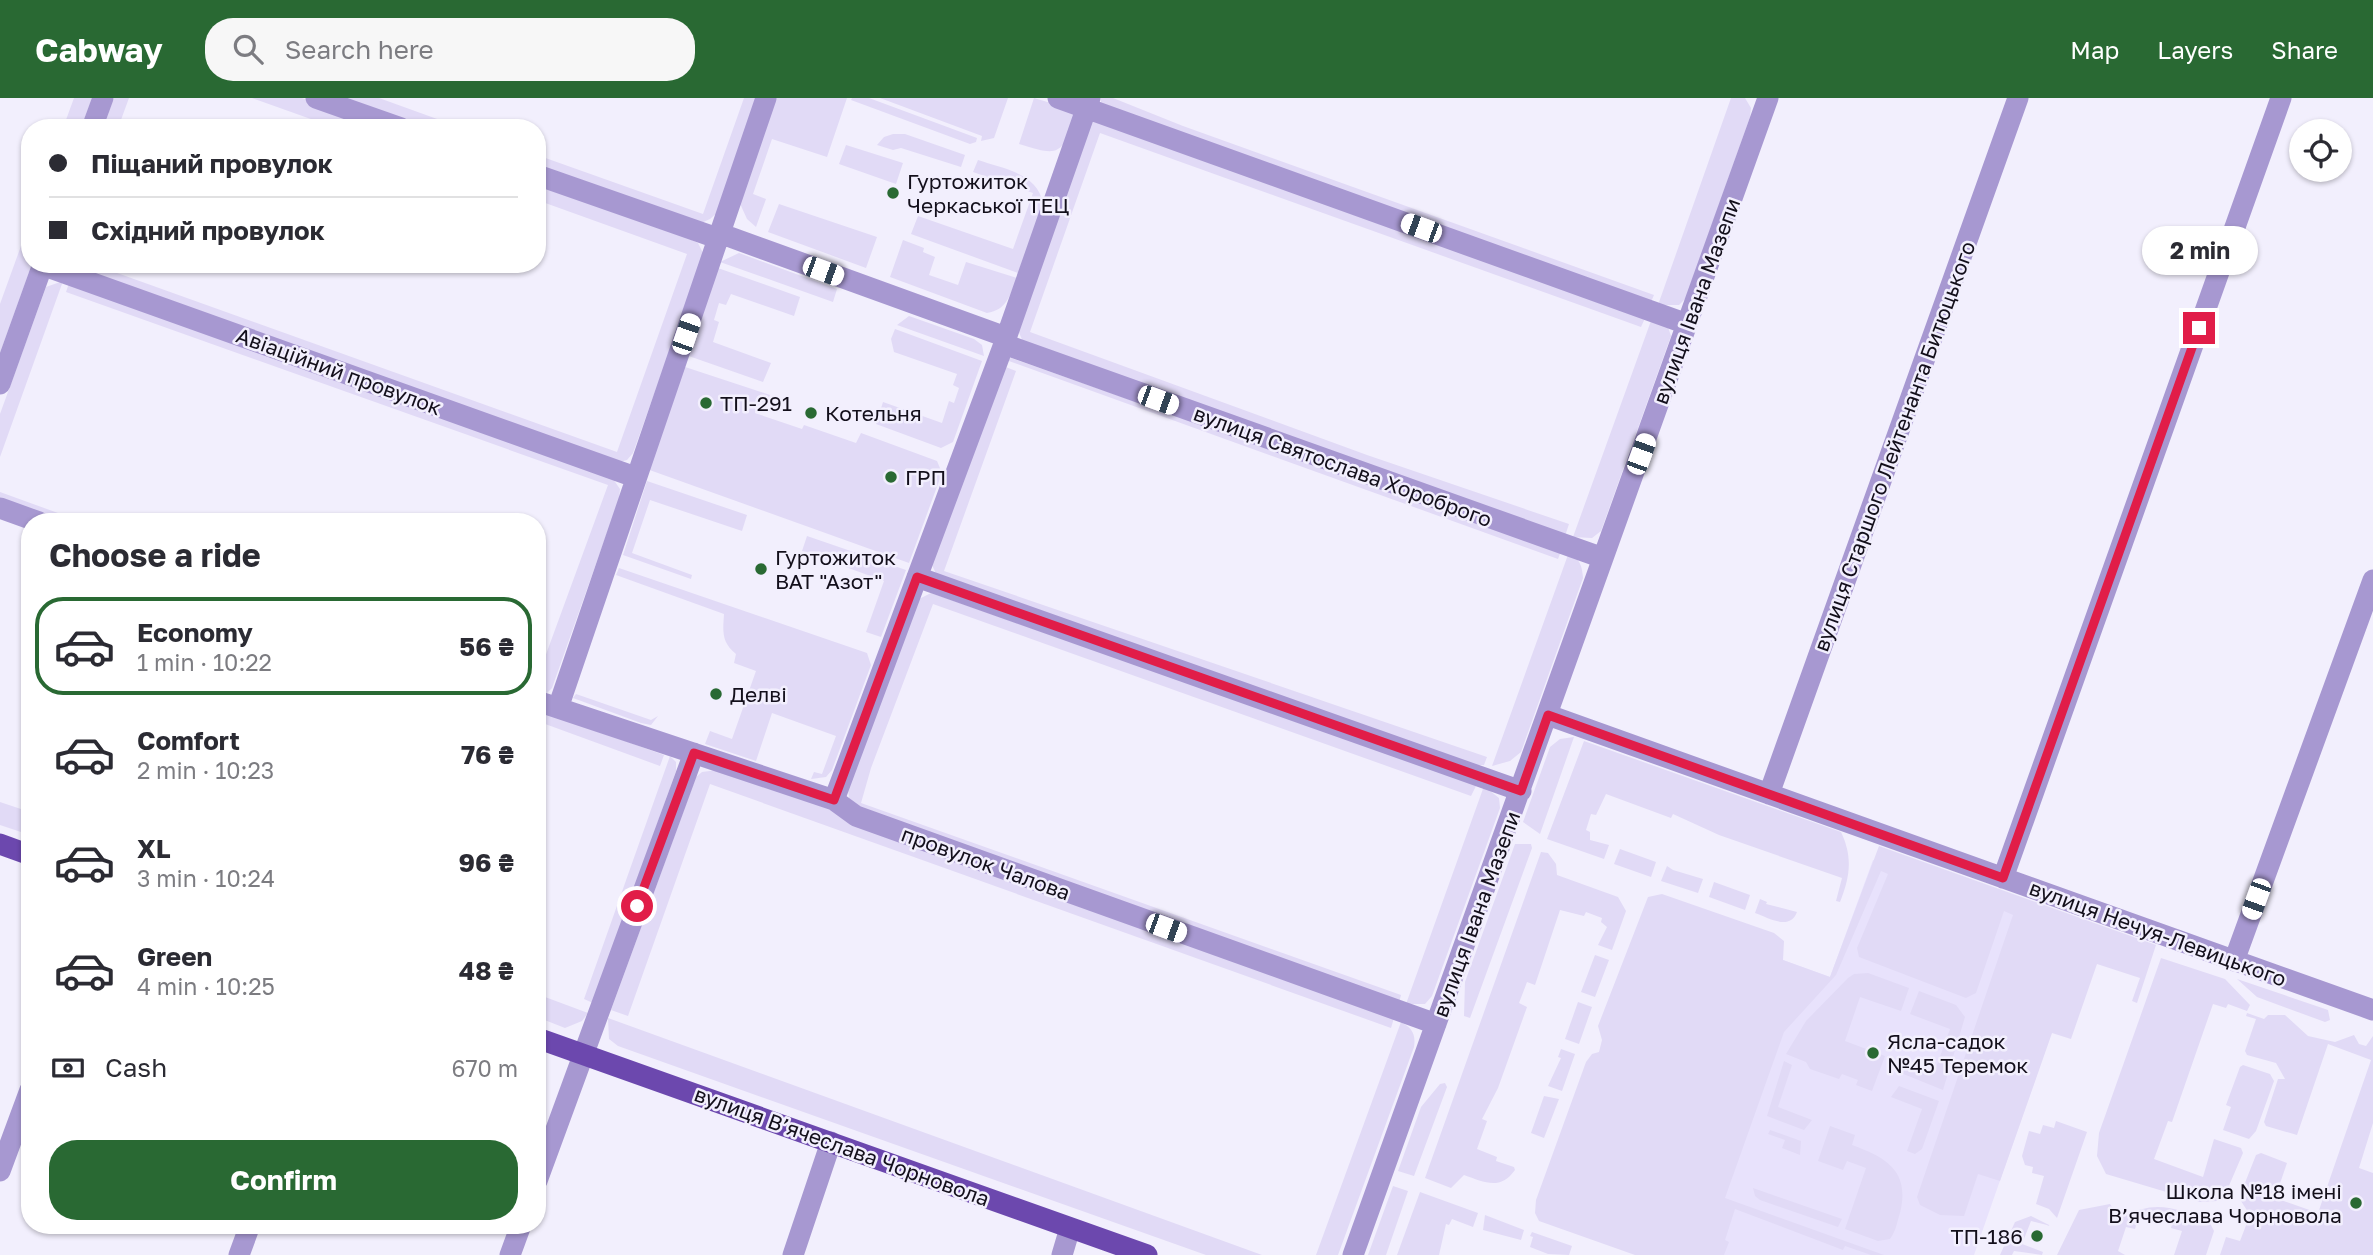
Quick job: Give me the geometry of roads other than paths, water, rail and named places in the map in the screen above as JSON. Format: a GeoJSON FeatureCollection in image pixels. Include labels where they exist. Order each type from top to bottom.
{"type":"FeatureCollection","features":[{"type":"Feature","properties":{"kind":"main road"},"geometry":{"type":"LineString","coordinates":[[0,844],[21,852]]}},
{"type":"Feature","properties":{"kind":"main road","name":"вулиця Вʼячеслава Чорновола"},"geometry":{"type":"LineString","coordinates":[[546,1041],[1147,1255]]}},
{"type":"Feature","properties":{"kind":"street"},"geometry":{"type":"LineString","coordinates":[[95,119],[103,98]]}},
{"type":"Feature","properties":{"kind":"street"},"geometry":{"type":"LineString","coordinates":[[316,98],[376,119]]}},
{"type":"Feature","properties":{"kind":"street"},"geometry":{"type":"LineString","coordinates":[[558,708],[766,98]]}},
{"type":"Feature","properties":{"kind":"street"},"geometry":{"type":"LineString","coordinates":[[1058,98],[1088,103],[1687,324]]}},
{"type":"Feature","properties":{"kind":"street","name":"вулиця Івана Мазепи"},"geometry":{"type":"LineString","coordinates":[[1353,1255],[1768,98]]}},
{"type":"Feature","properties":{"kind":"street","name":"вулиця Старшого Лейтенанта Битюцького"},"geometry":{"type":"LineString","coordinates":[[1769,794],[2018,98]]}},
{"type":"Feature","properties":{"kind":"street"},"geometry":{"type":"LineString","coordinates":[[2003,878],[2281,98]]}},
{"type":"Feature","properties":{"kind":"street"},"geometry":{"type":"LineString","coordinates":[[834,800],[1005,341],[1088,103]]}},
{"type":"Feature","properties":{"kind":"street","name":"вулиця Святослава Хороброго"},"geometry":{"type":"LineString","coordinates":[[546,179],[718,236],[1604,558]]}},
{"type":"Feature","properties":{"kind":"street"},"geometry":{"type":"LineString","coordinates":[[0,384],[39,273]]}},
{"type":"Feature","properties":{"kind":"street","name":"Авіаційний провулок"},"geometry":{"type":"LineString","coordinates":[[64,273],[635,477]]}},
{"type":"Feature","properties":{"kind":"street"},"geometry":{"type":"LineString","coordinates":[[0,508],[21,516]]}},
{"type":"Feature","properties":{"kind":"street"},"geometry":{"type":"LineString","coordinates":[[917,577],[1521,791]]}},
{"type":"Feature","properties":{"kind":"street"},"geometry":{"type":"LineString","coordinates":[[2234,961],[2373,580]]}},
{"type":"Feature","properties":{"kind":"street","name":"провулок Чалова"},"geometry":{"type":"LineString","coordinates":[[546,704],[834,800],[856,817],[1436,1024]]}},
{"type":"Feature","properties":{"kind":"street","name":"вулиця Нечуя-Левицького"},"geometry":{"type":"LineString","coordinates":[[1548,715],[2373,1010]]}},
{"type":"Feature","properties":{"kind":"street"},"geometry":{"type":"LineString","coordinates":[[546,1156],[694,753]]}},
{"type":"Feature","properties":{"kind":"street"},"geometry":{"type":"LineString","coordinates":[[0,1171],[21,1114]]}},
{"type":"Feature","properties":{"kind":"street"},"geometry":{"type":"LineString","coordinates":[[793,1255],[831,1142]]}},
{"type":"Feature","properties":{"kind":"street"},"geometry":{"type":"LineString","coordinates":[[1062,1255],[1070,1228]]}},
{"type":"Feature","properties":{"kind":"street"},"geometry":{"type":"LineString","coordinates":[[239,1255],[247,1234]]}},
{"type":"Feature","properties":{"kind":"street"},"geometry":{"type":"LineString","coordinates":[[510,1255],[518,1234]]}},
{"type":"Feature","properties":{"kind":"place","name":"Гуртожиток Черкаської ТЕЦ"},"geometry":{"type":"Point","coordinates":[893,193]}},
{"type":"Feature","properties":{"kind":"place","name":"ТП-291"},"geometry":{"type":"Point","coordinates":[706,403]}},
{"type":"Feature","properties":{"kind":"place","name":"Котельня"},"geometry":{"type":"Point","coordinates":[811,413]}},
{"type":"Feature","properties":{"kind":"place","name":"ГРП"},"geometry":{"type":"Point","coordinates":[891,477]}},
{"type":"Feature","properties":{"kind":"place","name":"Гуртожиток ВАТ \"Азот\""},"geometry":{"type":"Point","coordinates":[761,569]}},
{"type":"Feature","properties":{"kind":"place","name":"Делві"},"geometry":{"type":"Point","coordinates":[716,694]}},
{"type":"Feature","properties":{"kind":"place","name":"Ясла-садок №45 Теремок"},"geometry":{"type":"Point","coordinates":[1873,1053]}},
{"type":"Feature","properties":{"kind":"place","name":"Школа №18 імені В’ячеслава Чорновола"},"geometry":{"type":"Point","coordinates":[2356,1203]}},
{"type":"Feature","properties":{"kind":"place","name":"ТП-186"},"geometry":{"type":"Point","coordinates":[2037,1236]}}]}
